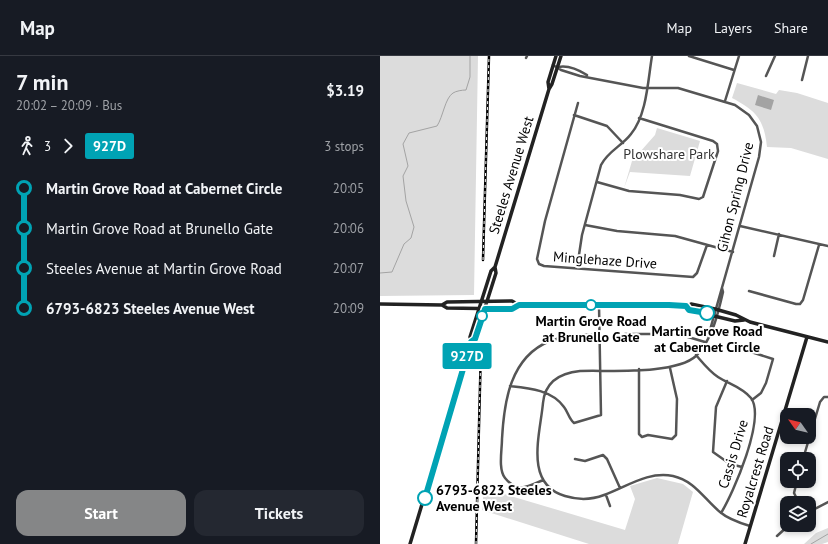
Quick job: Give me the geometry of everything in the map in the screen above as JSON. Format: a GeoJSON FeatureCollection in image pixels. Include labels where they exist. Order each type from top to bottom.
{"type":"FeatureCollection","features":[{"type":"Feature","properties":{"kind":"main road","name":"Steeles Avenue West"},"geometry":{"type":"LineString","coordinates":[[549,89],[548,82],[556,56]]}},
{"type":"Feature","properties":{"kind":"main road","name":"Steeles Avenue West"},"geometry":{"type":"LineString","coordinates":[[410,544],[471,342],[470,337],[478,308],[491,271],[494,267],[549,89],[561,56]]}},
{"type":"Feature","properties":{"kind":"main road","name":"Steeles Avenue West"},"geometry":{"type":"LineString","coordinates":[[471,342],[475,339],[485,309],[496,273],[494,267]]}},
{"type":"Feature","properties":{"kind":"main road"},"geometry":{"type":"LineString","coordinates":[[442,305],[447,302],[481,301],[512,301],[519,305],[686,306],[691,304],[736,315],[744,320],[828,342]]}},
{"type":"Feature","properties":{"kind":"main road"},"geometry":{"type":"LineString","coordinates":[[380,304],[442,305],[448,308],[485,309],[512,309],[519,305]]}},
{"type":"Feature","properties":{"kind":"main road"},"geometry":{"type":"LineString","coordinates":[[686,306],[689,310],[735,321],[744,320]]}},
{"type":"Feature","properties":{"kind":"main road","name":"Royalcrest Road"},"geometry":{"type":"LineString","coordinates":[[745,544],[807,337]]}},
{"type":"Feature","properties":{"kind":"street"},"geometry":{"type":"LineString","coordinates":[[577,268],[585,225],[603,162],[632,134],[639,118],[648,88],[652,56]]}},
{"type":"Feature","properties":{"kind":"street"},"geometry":{"type":"LineString","coordinates":[[689,56],[734,70]]}},
{"type":"Feature","properties":{"kind":"street"},"geometry":{"type":"LineString","coordinates":[[725,101],[739,56]]}},
{"type":"Feature","properties":{"kind":"street"},"geometry":{"type":"LineString","coordinates":[[766,76],[775,56]]}},
{"type":"Feature","properties":{"kind":"street"},"geometry":{"type":"LineString","coordinates":[[802,80],[808,56]]}},
{"type":"Feature","properties":{"kind":"street","name":"Gihon Spring Drive"},"geometry":{"type":"LineString","coordinates":[[553,65],[581,71],[587,76],[648,88],[673,87],[725,101],[740,107],[749,115],[757,126],[760,139],[758,157],[722,288],[723,292],[706,342],[696,355]]}},
{"type":"Feature","properties":{"kind":"street","name":"Minglehaze Drive"},"geometry":{"type":"LineString","coordinates":[[578,103],[545,221],[538,259],[541,265],[693,277],[697,273],[707,245]]}},
{"type":"Feature","properties":{"kind":"street"},"geometry":{"type":"LineString","coordinates":[[574,115],[607,126],[622,143]]}},
{"type":"Feature","properties":{"kind":"street"},"geometry":{"type":"LineString","coordinates":[[597,182],[629,191],[680,195],[699,199],[703,197],[718,151],[717,144],[713,141],[639,118]]}},
{"type":"Feature","properties":{"kind":"street"},"geometry":{"type":"LineString","coordinates":[[585,225],[617,231],[675,236],[733,252]]}},
{"type":"Feature","properties":{"kind":"street"},"geometry":{"type":"LineString","coordinates":[[740,226],[828,246]]}},
{"type":"Feature","properties":{"kind":"street"},"geometry":{"type":"LineString","coordinates":[[774,256],[780,234]]}},
{"type":"Feature","properties":{"kind":"street"},"geometry":{"type":"LineString","coordinates":[[749,291],[800,304],[803,300],[819,245]]}},
{"type":"Feature","properties":{"kind":"street"},"geometry":{"type":"LineString","coordinates":[[510,386],[529,388],[545,393],[561,403],[574,423],[599,417],[602,414],[598,334],[599,305]]}},
{"type":"Feature","properties":{"kind":"street"},"geometry":{"type":"LineString","coordinates":[[542,480],[525,488],[512,484],[503,476],[501,468],[503,421],[510,386],[522,363],[548,342],[569,336],[598,334]]}},
{"type":"Feature","properties":{"kind":"street"},"geometry":{"type":"LineString","coordinates":[[624,334],[678,334],[706,342]]}},
{"type":"Feature","properties":{"kind":"street"},"geometry":{"type":"LineString","coordinates":[[742,350],[773,359],[765,387],[761,393],[752,400],[738,387],[710,371],[696,355],[687,361],[670,368],[570,372],[558,376],[545,393],[537,466],[542,480],[559,494],[573,499],[588,499],[606,495],[651,476],[673,476],[696,487],[721,513],[750,526]]}},
{"type":"Feature","properties":{"kind":"street"},"geometry":{"type":"LineString","coordinates":[[639,369],[638,434],[642,437],[648,435],[672,439],[676,435],[677,399],[670,368]]}},
{"type":"Feature","properties":{"kind":"street"},"geometry":{"type":"LineString","coordinates":[[727,382],[716,407],[713,452],[716,456],[730,464],[742,467]]}},
{"type":"Feature","properties":{"kind":"street"},"geometry":{"type":"LineString","coordinates":[[805,452],[820,402],[824,397],[828,397]]}},
{"type":"Feature","properties":{"kind":"street","name":"Cassis Drive"},"geometry":{"type":"LineString","coordinates":[[721,513],[733,493],[756,420],[752,400]]}},
{"type":"Feature","properties":{"kind":"street"},"geometry":{"type":"LineString","coordinates":[[575,459],[585,462],[602,455],[607,459],[620,488]]}},
{"type":"Feature","properties":{"kind":"street"},"geometry":{"type":"LineString","coordinates":[[606,495],[610,506]]}},
{"type":"Feature","properties":{"kind":"street"},"geometry":{"type":"LineString","coordinates":[[816,508],[828,502]]}},
{"type":"Feature","properties":{"kind":"street"},"geometry":{"type":"LineString","coordinates":[[777,536],[781,532]]}},
{"type":"Feature","properties":{"kind":"green space"},"geometry":{"type":"Polygon","coordinates":[[[380,56],[478,56],[474,295],[380,296],[380,56]]]}},
{"type":"Feature","properties":{"kind":"green space"},"geometry":{"type":"Polygon","coordinates":[[[737,83],[776,94],[779,90],[797,93],[828,103],[828,159],[791,148],[767,147],[764,130],[758,117],[748,107],[732,98],[737,83]]]}},
{"type":"Feature","properties":{"kind":"green space","name":"Plowshare Park"},"geometry":{"type":"Polygon","coordinates":[[[657,128],[700,141],[690,176],[630,172],[624,188],[632,161],[655,135],[657,128]]]}},
{"type":"Feature","properties":{"kind":"green space"},"geometry":{"type":"Polygon","coordinates":[[[657,478],[683,484],[693,492],[678,544],[589,544],[482,510],[484,488],[625,530],[635,499],[630,486],[657,478]]]}},
{"type":"Feature","properties":{"kind":"green space"},"geometry":{"type":"Polygon","coordinates":[[[828,528],[828,542],[822,544],[804,544],[816,533],[828,528]]]}},
{"type":"Feature","properties":{"kind":"shaded area"},"geometry":{"type":"Polygon","coordinates":[[[758,95],[774,100],[771,110],[755,105],[758,95]]]}},
{"type":"Feature","properties":{"kind":"waterway"},"geometry":{"type":"LineString","coordinates":[[380,273],[392,272],[404,244],[411,238],[414,227],[406,201],[403,176],[408,166],[403,144],[409,133],[437,126],[450,95],[461,90],[466,90],[470,77],[470,56]]}},
{"type":"Feature","properties":{"kind":"waterway"},"geometry":{"type":"LineString","coordinates":[[811,544],[828,534]]}},
{"type":"Feature","properties":{"kind":"railway"},"geometry":{"type":"LineString","coordinates":[[483,260],[489,56]]}},
{"type":"Feature","properties":{"kind":"railway"},"geometry":{"type":"LineString","coordinates":[[476,544],[481,347]]}},
{"type":"Feature","properties":{"kind":"bus line","name":"927D"},"geometry":{"type":"LineString","coordinates":[[425,498],[432,469],[471,342],[475,339],[485,309],[512,309],[519,305],[559,304],[680,305],[686,306],[689,310],[707,313]]}},
{"type":"Feature","properties":{"kind":"place","name":"Martin Grove Road at Brunello Gate"},"geometry":{"type":"Point","coordinates":[591,305]}},
{"type":"Feature","properties":{"kind":"place","name":"Martin Grove Road at Cabernet Circle"},"geometry":{"type":"Point","coordinates":[707,313]}},
{"type":"Feature","properties":{"kind":"place","name":"6793-6823 Steeles Avenue West"},"geometry":{"type":"Point","coordinates":[425,498]}}]}
